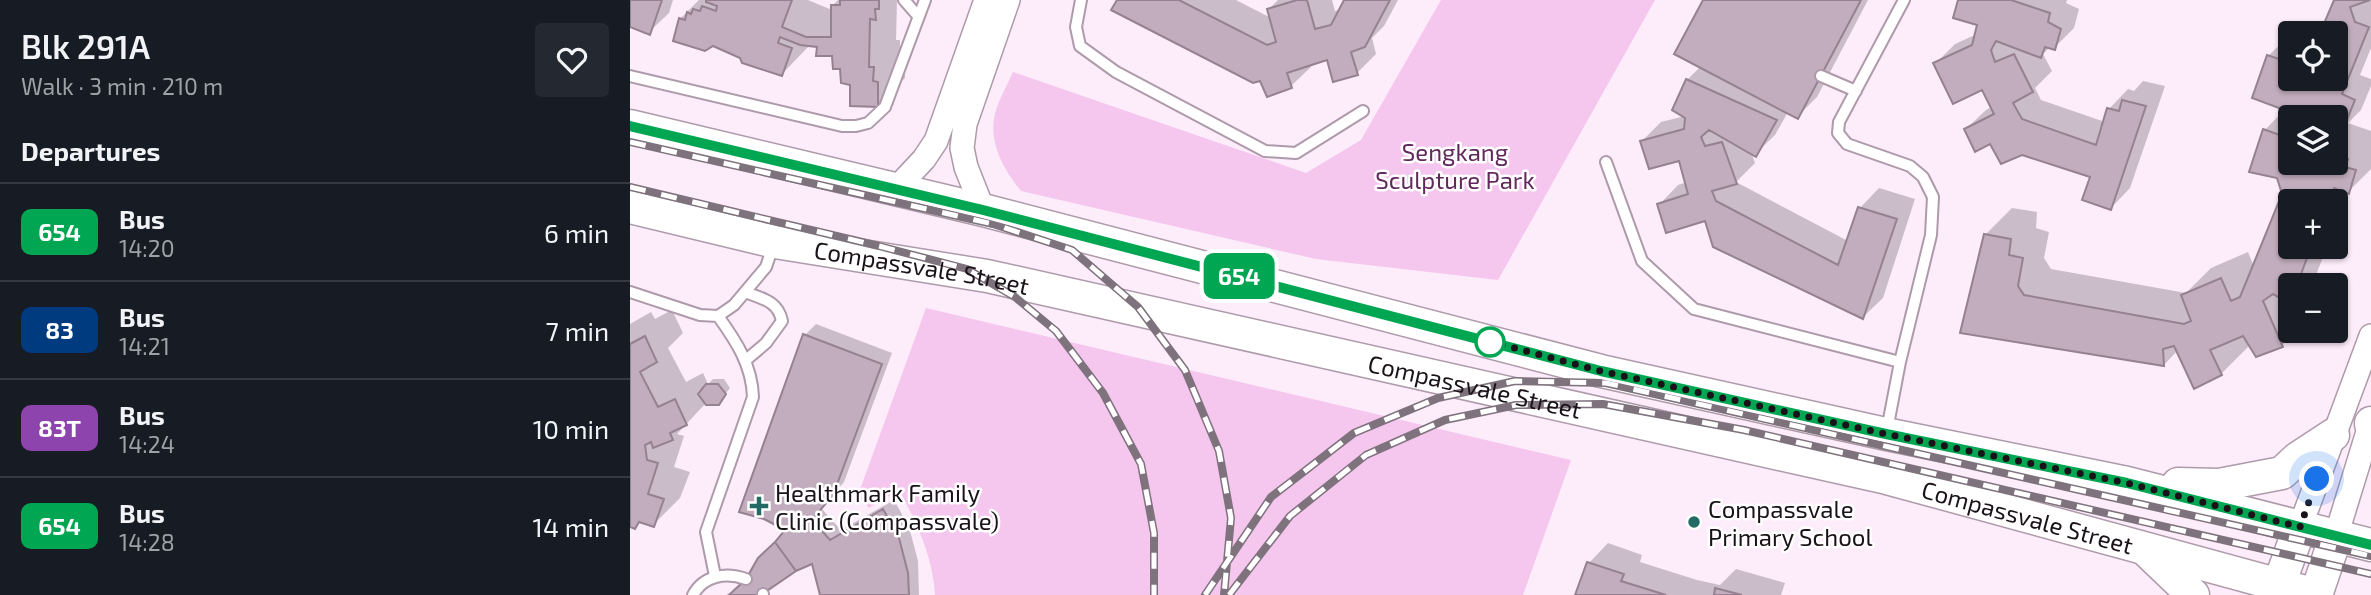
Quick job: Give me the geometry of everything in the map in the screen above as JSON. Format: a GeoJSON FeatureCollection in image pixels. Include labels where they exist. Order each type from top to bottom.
{"type":"FeatureCollection","features":[{"type":"Feature","properties":{"kind":"street"},"geometry":{"type":"LineString","coordinates":[[895,190],[936,141],[986,0]]}},
{"type":"Feature","properties":{"kind":"street"},"geometry":{"type":"LineString","coordinates":[[983,210],[966,167],[962,148],[965,124],[1008,0]]}},
{"type":"Feature","properties":{"kind":"street","name":"Compassvale Street"},"geometry":{"type":"LineString","coordinates":[[630,126],[983,210],[1601,371],[1886,434],[2127,483],[2371,545]]}},
{"type":"Feature","properties":{"kind":"street","name":"Compassvale Street"},"geometry":{"type":"LineString","coordinates":[[630,206],[775,242],[987,276],[1887,478],[2143,548],[2277,590],[2316,595]]}},
{"type":"Feature","properties":{"kind":"street"},"geometry":{"type":"LineString","coordinates":[[2277,590],[2371,336]]}},
{"type":"Feature","properties":{"kind":"street"},"geometry":{"type":"LineString","coordinates":[[2316,595],[2371,423]]}},
{"type":"Feature","properties":{"kind":"street"},"geometry":{"type":"LineString","coordinates":[[2127,483],[2219,485],[2281,473],[2333,435]]}},
{"type":"Feature","properties":{"kind":"street"},"geometry":{"type":"LineString","coordinates":[[2143,548],[2193,595]]}},
{"type":"Feature","properties":{"kind":"lane"},"geometry":{"type":"LineString","coordinates":[[904,0],[918,16]]}},
{"type":"Feature","properties":{"kind":"lane"},"geometry":{"type":"LineString","coordinates":[[630,76],[842,126],[856,127],[869,123],[885,107],[925,0]]}},
{"type":"Feature","properties":{"kind":"lane"},"geometry":{"type":"LineString","coordinates":[[1081,0],[1076,27],[1080,46],[1116,72],[1265,151],[1296,153],[1363,111]]}},
{"type":"Feature","properties":{"kind":"lane"},"geometry":{"type":"LineString","coordinates":[[1886,434],[1900,362],[1931,235],[1933,197],[1923,177],[1910,166],[1847,144],[1841,140],[1838,133],[1839,122],[1904,0]]}},
{"type":"Feature","properties":{"kind":"lane"},"geometry":{"type":"LineString","coordinates":[[1821,76],[1856,91]]}},
{"type":"Feature","properties":{"kind":"lane"},"geometry":{"type":"LineString","coordinates":[[1606,162],[1642,261],[1694,309],[1900,362]]}},
{"type":"Feature","properties":{"kind":"lane"},"geometry":{"type":"LineString","coordinates":[[630,292],[701,315],[718,316],[734,305],[766,267],[775,242]]}},
{"type":"Feature","properties":{"kind":"lane"},"geometry":{"type":"LineString","coordinates":[[745,292],[771,301],[780,310],[782,321],[766,343],[746,360]]}},
{"type":"Feature","properties":{"kind":"lane"},"geometry":{"type":"LineString","coordinates":[[715,576],[706,532],[753,397],[746,360],[718,316]]}},
{"type":"Feature","properties":{"kind":"lane"},"geometry":{"type":"LineString","coordinates":[[693,595],[715,576],[731,574],[746,579]]}},
{"type":"Feature","properties":{"kind":"green space","name":"Sengkang Sculpture Park"},"geometry":{"type":"Polygon","coordinates":[[[1441,0],[1655,0],[1498,280],[1316,259],[1021,191],[1004,167],[994,139],[995,113],[1013,72],[1306,173],[1361,140],[1441,0]]]}},
{"type":"Feature","properties":{"kind":"green space"},"geometry":{"type":"Polygon","coordinates":[[[926,308],[1571,460],[1523,595],[935,595],[931,567],[923,541],[899,490],[869,508],[858,495],[926,308]]]}},
{"type":"Feature","properties":{"kind":"building"},"geometry":{"type":"Polygon","coordinates":[[[630,0],[662,0],[650,35],[630,27],[630,0]]]}},
{"type":"Feature","properties":{"kind":"building"},"geometry":{"type":"Polygon","coordinates":[[[706,0],[792,0],[782,27],[806,37],[831,37],[831,5],[840,5],[840,0],[879,0],[879,9],[875,9],[876,20],[870,19],[869,67],[874,67],[873,81],[878,82],[878,107],[850,106],[850,85],[841,83],[840,69],[833,69],[832,56],[816,56],[817,47],[800,45],[780,37],[778,43],[792,48],[782,76],[742,63],[740,58],[713,46],[705,51],[673,41],[679,18],[685,20],[687,12],[691,14],[693,9],[700,11],[702,6],[716,11],[717,6],[706,0]]]}},
{"type":"Feature","properties":{"kind":"building"},"geometry":{"type":"Polygon","coordinates":[[[1117,0],[1179,0],[1267,45],[1276,42],[1267,9],[1297,0],[1307,0],[1315,29],[1331,25],[1344,0],[1390,0],[1365,47],[1351,52],[1358,75],[1333,82],[1327,60],[1287,73],[1292,88],[1267,97],[1260,81],[1253,83],[1111,10],[1117,0]]]}},
{"type":"Feature","properties":{"kind":"building"},"geometry":{"type":"Polygon","coordinates":[[[1703,0],[1861,0],[1798,119],[1674,54],[1703,0]]]}},
{"type":"Feature","properties":{"kind":"building"},"geometry":{"type":"Polygon","coordinates":[[[1958,0],[2011,0],[2050,13],[2048,22],[2061,29],[2055,50],[2045,47],[2041,58],[1996,41],[1991,50],[1995,62],[2014,54],[2033,92],[2013,103],[2022,119],[2096,145],[2107,108],[2119,111],[2122,100],[2146,106],[2111,210],[2082,200],[2090,177],[2022,155],[2001,164],[1990,144],[1975,152],[1964,129],[1994,114],[1982,90],[1953,104],[1933,63],[1972,45],[1977,25],[1953,18],[1958,0]]]}},
{"type":"Feature","properties":{"kind":"building"},"geometry":{"type":"Polygon","coordinates":[[[2334,0],[2370,0],[2350,7],[2355,22],[2369,27],[2348,79],[2348,21],[2325,21],[2334,0]]]}},
{"type":"Feature","properties":{"kind":"building"},"geometry":{"type":"Polygon","coordinates":[[[2267,55],[2278,59],[2278,91],[2343,91],[2342,94],[2355,100],[2348,117],[2348,105],[2278,105],[2278,108],[2252,98],[2267,55]]]}},
{"type":"Feature","properties":{"kind":"building"},"geometry":{"type":"Polygon","coordinates":[[[1686,79],[1777,120],[1756,157],[1709,130],[1701,137],[1705,146],[1722,142],[1737,184],[1712,191],[1716,201],[1838,265],[1858,207],[1897,219],[1863,319],[1713,247],[1705,221],[1666,233],[1657,204],[1688,194],[1679,161],[1649,169],[1640,141],[1684,129],[1685,118],[1672,110],[1686,79]]]}},
{"type":"Feature","properties":{"kind":"building"},"geometry":{"type":"Polygon","coordinates":[[[2263,129],[2278,134],[2278,175],[2348,175],[2348,168],[2356,170],[2349,194],[2348,189],[2280,189],[2277,178],[2249,172],[2263,129]]]}},
{"type":"Feature","properties":{"kind":"building"},"geometry":{"type":"Polygon","coordinates":[[[2278,204],[2278,259],[2307,259],[2301,273],[2278,273],[2278,297],[2273,294],[2263,301],[2278,336],[2278,343],[2283,347],[2256,357],[2243,336],[2210,350],[2222,375],[2194,389],[2174,346],[2163,349],[2164,366],[1960,333],[1984,234],[2011,239],[2009,255],[2023,258],[2018,286],[2024,295],[2184,324],[2191,321],[2181,295],[2221,278],[2231,301],[2240,297],[2278,204]]]}},
{"type":"Feature","properties":{"kind":"building"},"geometry":{"type":"Polygon","coordinates":[[[803,334],[882,364],[833,495],[812,520],[830,540],[883,509],[899,538],[908,573],[909,595],[820,595],[812,564],[796,571],[775,542],[785,530],[764,519],[739,512],[803,334]]]}},
{"type":"Feature","properties":{"kind":"building"},"geometry":{"type":"Polygon","coordinates":[[[645,336],[657,362],[640,372],[658,407],[675,399],[687,425],[670,433],[673,440],[653,448],[651,442],[645,445],[647,460],[658,463],[648,494],[664,499],[654,527],[639,522],[635,529],[630,527],[630,344],[645,336]]]}},
{"type":"Feature","properties":{"kind":"building"},"geometry":{"type":"Polygon","coordinates":[[[706,384],[718,384],[726,394],[719,405],[706,405],[698,394],[706,384]]]}},
{"type":"Feature","properties":{"kind":"building"},"geometry":{"type":"Polygon","coordinates":[[[775,542],[796,571],[761,595],[729,595],[746,579],[758,558],[775,542]]]}},
{"type":"Feature","properties":{"kind":"building"},"geometry":{"type":"Polygon","coordinates":[[[1587,562],[1624,574],[1621,581],[1666,595],[1575,595],[1587,562]]]}},
{"type":"Feature","properties":{"kind":"building"},"geometry":{"type":"Polygon","coordinates":[[[1715,588],[1742,595],[1714,595],[1715,588]]]}},
{"type":"Feature","properties":{"kind":"railway"},"geometry":{"type":"LineString","coordinates":[[630,142],[993,224],[1072,250],[1138,307],[1185,370],[1219,451],[1231,518],[1224,595]]}},
{"type":"Feature","properties":{"kind":"railway"},"geometry":{"type":"LineString","coordinates":[[630,187],[967,269],[1015,297],[1056,331],[1103,393],[1141,464],[1154,533],[1154,595]]}},
{"type":"Feature","properties":{"kind":"railway"},"geometry":{"type":"LineString","coordinates":[[1205,595],[1271,497],[1354,433],[1438,398],[1515,381],[1606,383],[2371,556]]}},
{"type":"Feature","properties":{"kind":"railway"},"geometry":{"type":"LineString","coordinates":[[1229,595],[1290,516],[1366,455],[1445,420],[1516,405],[1603,404],[1744,430],[2371,574]]}},
{"type":"Feature","properties":{"kind":"bus line","name":"654"},"geometry":{"type":"LineString","coordinates":[[630,126],[983,210],[1601,371],[1886,434],[2127,483],[2371,545]]}},
{"type":"Feature","properties":{"kind":"place","name":"Healthmark Family Clinic (Compassvale)"},"geometry":{"type":"Point","coordinates":[759,506]}},
{"type":"Feature","properties":{"kind":"place","name":"Compassvale Primary School"},"geometry":{"type":"Point","coordinates":[1694,522]}},
{"type":"Feature","properties":{"kind":"route"},"geometry":{"type":"LineString","coordinates":[[1490,342],[1484,340],[1601,371],[1886,434],[2127,483],[2300,527],[2317,479]]}}]}
